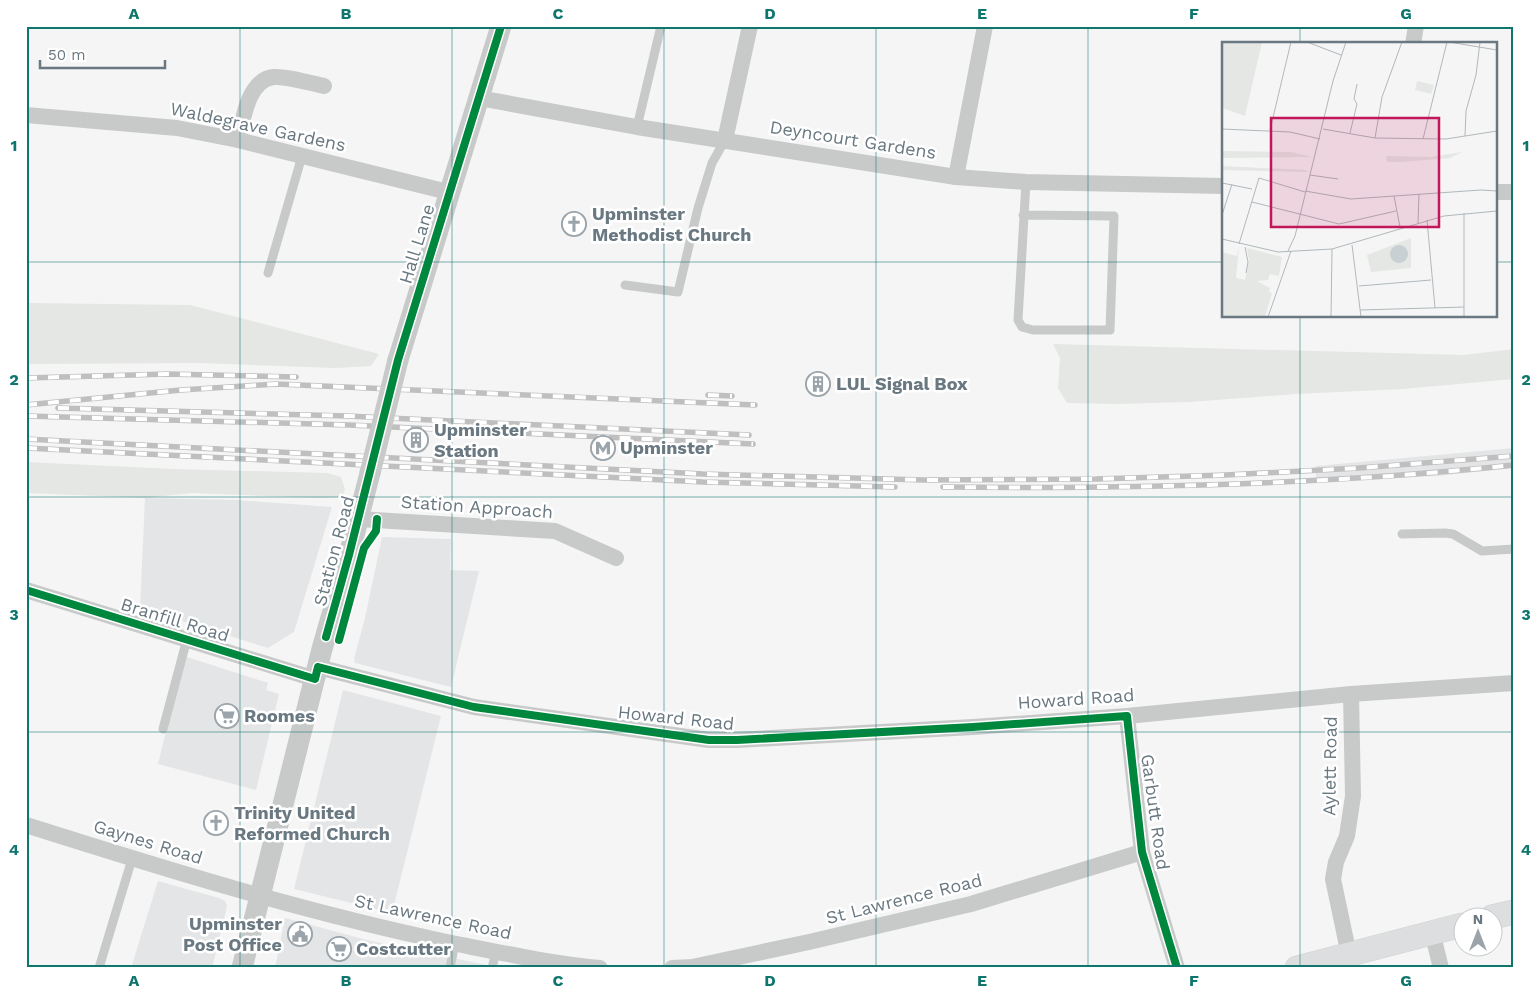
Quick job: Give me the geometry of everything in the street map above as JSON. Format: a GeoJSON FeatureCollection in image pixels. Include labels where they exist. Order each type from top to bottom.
{"type":"FeatureCollection","features":[{"type":"Feature","properties":{"kind":"main road"},"geometry":{"type":"LineString","coordinates":[[1297,968],[1452,927]]}},
{"type":"Feature","properties":{"kind":"street","name":"Hall Lane"},"geometry":{"type":"LineString","coordinates":[[370,473],[398,360],[448,192],[501,26]]}},
{"type":"Feature","properties":{"kind":"street"},"geometry":{"type":"LineString","coordinates":[[725,140],[750,26]]}},
{"type":"Feature","properties":{"kind":"street"},"geometry":{"type":"LineString","coordinates":[[956,177],[985,26]]}},
{"type":"Feature","properties":{"kind":"street"},"geometry":{"type":"LineString","coordinates":[[1413,42],[1416,26]]}},
{"type":"Feature","properties":{"kind":"street"},"geometry":{"type":"LineString","coordinates":[[238,140],[248,99],[259,83],[274,76],[324,86]]}},
{"type":"Feature","properties":{"kind":"street","name":"Deyncourt Gardens"},"geometry":{"type":"LineString","coordinates":[[479,98],[637,127],[956,177],[1026,182],[1222,186]]}},
{"type":"Feature","properties":{"kind":"street","name":"Waldegrave Gardens"},"geometry":{"type":"LineString","coordinates":[[26,115],[177,128],[238,140],[448,192]]}},
{"type":"Feature","properties":{"kind":"street"},"geometry":{"type":"LineString","coordinates":[[1498,192],[1514,192]]}},
{"type":"Feature","properties":{"kind":"street","name":"Station Road"},"geometry":{"type":"LineString","coordinates":[[242,968],[316,673],[370,473]]}},
{"type":"Feature","properties":{"kind":"street","name":"Station Approach"},"geometry":{"type":"LineString","coordinates":[[359,518],[555,530],[616,558]]}},
{"type":"Feature","properties":{"kind":"street","name":"Branfill Road"},"geometry":{"type":"LineString","coordinates":[[26,590],[187,639],[316,673]]}},
{"type":"Feature","properties":{"kind":"street","name":"Howard Road"},"geometry":{"type":"LineString","coordinates":[[316,673],[474,707],[709,740],[973,727],[1127,716],[1351,694],[1514,683]]}},
{"type":"Feature","properties":{"kind":"street","name":"Aylett Road"},"geometry":{"type":"LineString","coordinates":[[1349,955],[1333,879],[1336,862],[1347,836],[1353,796],[1351,694]]}},
{"type":"Feature","properties":{"kind":"street","name":"Garbutt Road"},"geometry":{"type":"LineString","coordinates":[[1127,716],[1142,852],[1177,968]]}},
{"type":"Feature","properties":{"kind":"street","name":"Gaynes Road"},"geometry":{"type":"LineString","coordinates":[[26,825],[132,859],[260,896]]}},
{"type":"Feature","properties":{"kind":"street","name":"St Lawrence Road"},"geometry":{"type":"LineString","coordinates":[[672,968],[692,967],[971,904],[1142,852]]}},
{"type":"Feature","properties":{"kind":"street","name":"St Lawrence Road"},"geometry":{"type":"LineString","coordinates":[[260,896],[382,928],[456,943],[494,960],[600,968]]}},
{"type":"Feature","properties":{"kind":"street"},"geometry":{"type":"LineString","coordinates":[[1432,932],[1441,968]]}},
{"type":"Feature","properties":{"kind":"lane"},"geometry":{"type":"LineString","coordinates":[[637,127],[661,26]]}},
{"type":"Feature","properties":{"kind":"lane"},"geometry":{"type":"LineString","coordinates":[[625,285],[678,292],[698,208],[709,172],[725,140]]}},
{"type":"Feature","properties":{"kind":"lane"},"geometry":{"type":"LineString","coordinates":[[268,274],[302,156]]}},
{"type":"Feature","properties":{"kind":"lane"},"geometry":{"type":"LineString","coordinates":[[1023,214],[1114,216],[1110,330],[1033,330],[1022,327],[1018,320],[1023,214],[1026,182]]}},
{"type":"Feature","properties":{"kind":"lane"},"geometry":{"type":"LineString","coordinates":[[1402,534],[1453,534],[1482,551],[1514,550]]}},
{"type":"Feature","properties":{"kind":"lane"},"geometry":{"type":"LineString","coordinates":[[162,729],[187,639]]}},
{"type":"Feature","properties":{"kind":"lane"},"geometry":{"type":"LineString","coordinates":[[99,968],[132,859]]}},
{"type":"Feature","properties":{"kind":"lane"},"geometry":{"type":"LineString","coordinates":[[450,968],[456,943]]}},
{"type":"Feature","properties":{"kind":"shaded area"},"geometry":{"type":"Polygon","coordinates":[[[26,303],[190,305],[379,354],[371,366],[335,368],[199,363],[26,364],[26,303]]]}},
{"type":"Feature","properties":{"kind":"shaded area"},"geometry":{"type":"Polygon","coordinates":[[[1053,344],[1463,355],[1514,349],[1514,379],[1403,389],[1295,394],[1189,402],[1067,403],[1058,388],[1060,358],[1053,344]]]}},
{"type":"Feature","properties":{"kind":"shaded area"},"geometry":{"type":"Polygon","coordinates":[[[1514,448],[1514,468],[1437,476],[1316,482],[1316,466],[1514,448]]]}},
{"type":"Feature","properties":{"kind":"shaded area"},"geometry":{"type":"Polygon","coordinates":[[[26,462],[174,469],[327,473],[341,477],[345,489],[342,497],[320,498],[191,493],[145,498],[29,493],[26,500],[26,462]]]}},
{"type":"Feature","properties":{"kind":"shaded area"},"geometry":{"type":"Polygon","coordinates":[[[145,498],[236,500],[332,507],[294,632],[268,648],[140,608],[145,498]]]}},
{"type":"Feature","properties":{"kind":"shaded area"},"geometry":{"type":"Polygon","coordinates":[[[382,537],[451,539],[450,570],[479,571],[451,687],[355,663],[354,659],[365,618],[382,537]]]}},
{"type":"Feature","properties":{"kind":"shaded area","name":"Roomes"},"geometry":{"type":"Polygon","coordinates":[[[184,656],[268,683],[266,690],[279,694],[256,790],[158,764],[184,656]]]}},
{"type":"Feature","properties":{"kind":"shaded area"},"geometry":{"type":"Polygon","coordinates":[[[343,690],[441,716],[392,913],[294,889],[343,690]]]}},
{"type":"Feature","properties":{"kind":"shaded area"},"geometry":{"type":"Polygon","coordinates":[[[158,881],[225,901],[227,906],[212,968],[131,968],[158,881]]]}},
{"type":"Feature","properties":{"kind":"shaded area"},"geometry":{"type":"Polygon","coordinates":[[[285,918],[367,940],[501,968],[275,968],[285,918]]]}},
{"type":"Feature","properties":{"kind":"railway"},"geometry":{"type":"LineString","coordinates":[[26,378],[168,374],[296,377]]}},
{"type":"Feature","properties":{"kind":"railway"},"geometry":{"type":"LineString","coordinates":[[26,405],[181,390],[276,384],[755,405]]}},
{"type":"Feature","properties":{"kind":"railway"},"geometry":{"type":"LineString","coordinates":[[708,395],[732,396]]}},
{"type":"Feature","properties":{"kind":"railway"},"geometry":{"type":"LineString","coordinates":[[58,408],[347,416],[749,435]]}},
{"type":"Feature","properties":{"kind":"railway"},"geometry":{"type":"LineString","coordinates":[[26,416],[349,425],[753,444]]}},
{"type":"Feature","properties":{"kind":"railway"},"geometry":{"type":"LineString","coordinates":[[26,439],[703,474],[924,480],[1096,479],[1226,475],[1359,468],[1514,456]]}},
{"type":"Feature","properties":{"kind":"railway"},"geometry":{"type":"LineString","coordinates":[[26,448],[703,482],[895,487]]}},
{"type":"Feature","properties":{"kind":"railway"},"geometry":{"type":"LineString","coordinates":[[943,487],[1229,484],[1372,477],[1514,465]]}},
{"type":"Feature","properties":{"kind":"cycle path"},"geometry":{"type":"LineString","coordinates":[[326,637],[349,555],[398,360],[501,26]]}},
{"type":"Feature","properties":{"kind":"cycle path"},"geometry":{"type":"LineString","coordinates":[[339,640],[364,548],[376,531],[377,519]]}},
{"type":"Feature","properties":{"kind":"cycle path"},"geometry":{"type":"LineString","coordinates":[[26,590],[315,679],[318,667],[474,707],[709,740],[973,727],[1127,716],[1142,852],[1177,968]]}},
{"type":"Feature","properties":{"kind":"place","name":"Upminster Methodist Church"},"geometry":{"type":"Point","coordinates":[574,224]}},
{"type":"Feature","properties":{"kind":"place","name":"LUL Signal Box"},"geometry":{"type":"Point","coordinates":[818,384]}},
{"type":"Feature","properties":{"kind":"place","name":"Upminster Station"},"geometry":{"type":"Point","coordinates":[416,440]}},
{"type":"Feature","properties":{"kind":"place","name":"Upminster"},"geometry":{"type":"Point","coordinates":[603,448]}},
{"type":"Feature","properties":{"kind":"place","name":"Roomes"},"geometry":{"type":"Point","coordinates":[227,716]}},
{"type":"Feature","properties":{"kind":"place","name":"Trinity United Reformed Church"},"geometry":{"type":"Point","coordinates":[216,823]}},
{"type":"Feature","properties":{"kind":"place","name":"Upminster Post Office"},"geometry":{"type":"Point","coordinates":[300,934]}},
{"type":"Feature","properties":{"kind":"place","name":"Costcutter"},"geometry":{"type":"Point","coordinates":[339,949]}}]}
